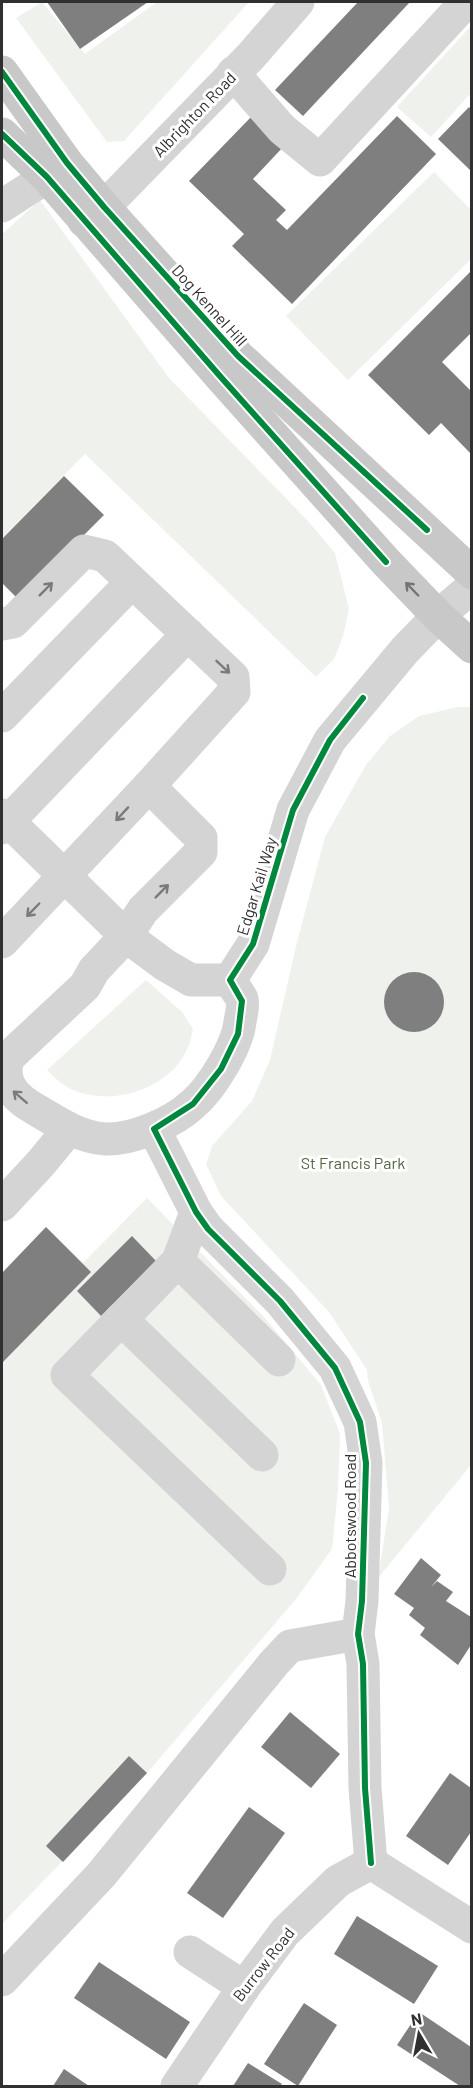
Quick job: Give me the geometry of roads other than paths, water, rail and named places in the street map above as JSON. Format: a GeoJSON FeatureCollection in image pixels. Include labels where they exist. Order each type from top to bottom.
{"type":"FeatureCollection","features":[{"type":"Feature","properties":{"kind":"main road","name":"Dog Kennel Hill"},"geometry":{"type":"LineString","coordinates":[[2,72],[67,163],[94,214],[383,558],[438,616],[471,646]]}},
{"type":"Feature","properties":{"kind":"main road","name":"Dog Kennel Hill"},"geometry":{"type":"LineString","coordinates":[[2,134],[46,177],[94,214],[238,356],[471,573]]}},
{"type":"Feature","properties":{"kind":"street","name":"Albrighton Road"},"geometry":{"type":"LineString","coordinates":[[94,214],[251,56],[298,2]]}},
{"type":"Feature","properties":{"kind":"street"},"geometry":{"type":"LineString","coordinates":[[233,73],[282,129],[320,160],[466,2]]}},
{"type":"Feature","properties":{"kind":"street"},"geometry":{"type":"LineString","coordinates":[[2,206],[46,177]]}},
{"type":"Feature","properties":{"kind":"street"},"geometry":{"type":"LineString","coordinates":[[2,624],[13,622],[84,551],[105,556],[233,677],[234,692],[2,942]]}},
{"type":"Feature","properties":{"kind":"street"},"geometry":{"type":"LineString","coordinates":[[2,716],[132,582]]}},
{"type":"Feature","properties":{"kind":"street","name":"Edgar Kail Way"},"geometry":{"type":"LineString","coordinates":[[230,980],[253,945],[292,810],[330,740],[390,666],[438,616],[471,588]]}},
{"type":"Feature","properties":{"kind":"street"},"geometry":{"type":"LineString","coordinates":[[149,786],[201,838],[201,852],[143,910],[135,943],[93,970],[85,986],[9,1057],[6,1064],[7,1082],[20,1100],[69,1129],[92,1137],[107,1139],[154,1130],[193,1104],[221,1069],[238,1035],[242,1000],[230,980],[190,980],[135,943],[4,822],[188,634]]}},
{"type":"Feature","properties":{"kind":"street"},"geometry":{"type":"LineString","coordinates":[[2,1205],[69,1129]]}},
{"type":"Feature","properties":{"kind":"street","name":"Abbotswood Road"},"geometry":{"type":"LineString","coordinates":[[154,1130],[196,1212],[208,1229],[280,1301],[335,1368],[360,1422],[366,1463],[362,1601],[358,1634],[363,1664],[365,1788],[371,1863]]}},
{"type":"Feature","properties":{"kind":"street"},"geometry":{"type":"LineString","coordinates":[[196,1212],[178,1261],[67,1375],[270,1569]]}},
{"type":"Feature","properties":{"kind":"street"},"geometry":{"type":"LineString","coordinates":[[178,1261],[279,1360]]}},
{"type":"Feature","properties":{"kind":"street"},"geometry":{"type":"LineString","coordinates":[[121,1319],[262,1455]]}},
{"type":"Feature","properties":{"kind":"street"},"geometry":{"type":"LineString","coordinates":[[2,1980],[101,1875],[290,1646],[358,1634]]}},
{"type":"Feature","properties":{"kind":"street"},"geometry":{"type":"LineString","coordinates":[[371,1863],[471,1927]]}},
{"type":"Feature","properties":{"kind":"street","name":"Burrow Road"},"geometry":{"type":"LineString","coordinates":[[177,2086],[244,1987],[285,1932],[338,1881],[371,1863]]}},
{"type":"Feature","properties":{"kind":"street"},"geometry":{"type":"LineString","coordinates":[[190,1952],[244,1987]]}},
{"type":"Feature","properties":{"kind":"park label","name":"St Francis Park"},"geometry":{"type":"Point","coordinates":[353,1162]}}]}
